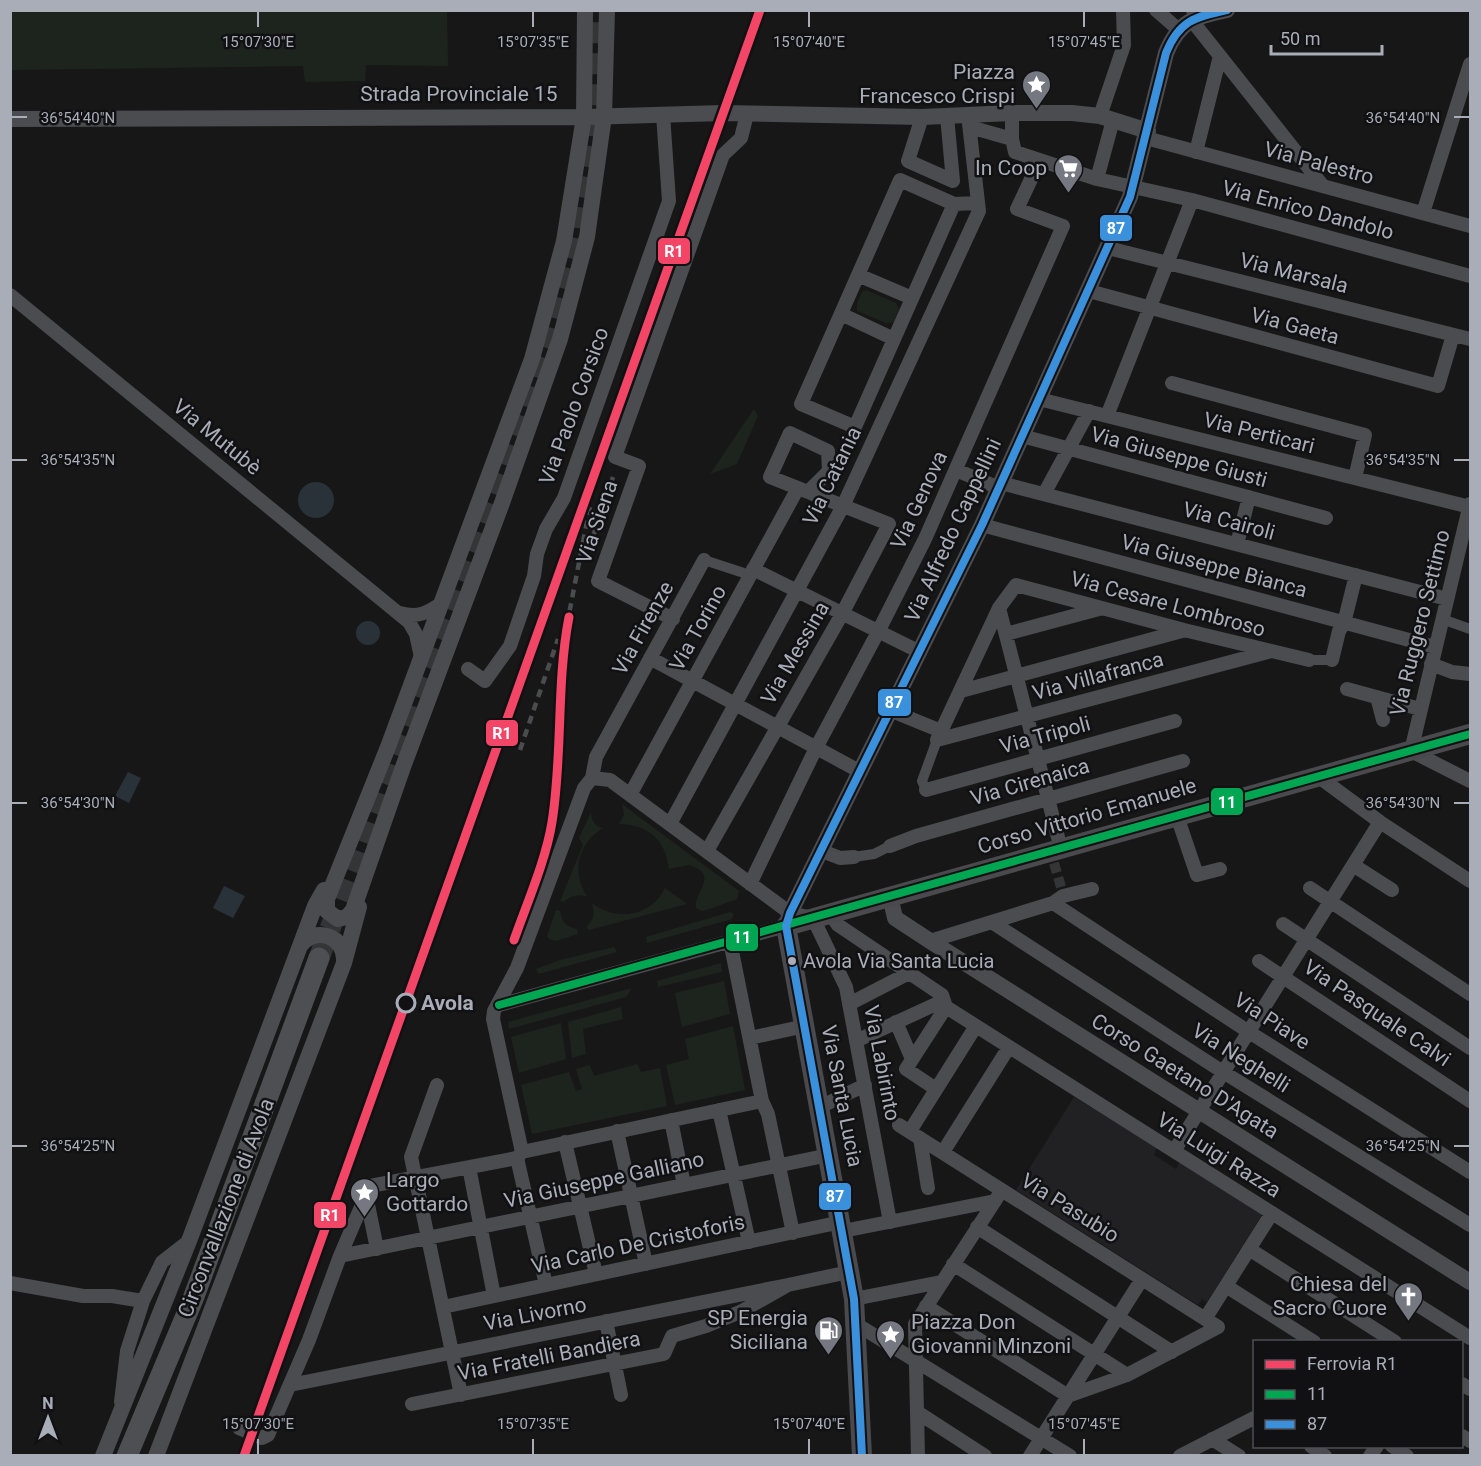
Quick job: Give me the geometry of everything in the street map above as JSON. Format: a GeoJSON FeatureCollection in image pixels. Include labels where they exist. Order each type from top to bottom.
{"type":"FeatureCollection","features":[{"type":"Feature","properties":{"kind":"main road","name":"Corso Vittorio Emanuele"},"geometry":{"type":"LineString","coordinates":[[788,919],[821,916],[1055,854],[1177,816],[1470,734]]}},
{"type":"Feature","properties":{"kind":"main road","name":"Via Santa Lucia"},"geometry":{"type":"LineString","coordinates":[[788,919],[854,1299],[862,1455]]}},
{"type":"Feature","properties":{"kind":"main road","name":"Circonvallazione di Avola"},"geometry":{"type":"LineString","coordinates":[[127,1455],[193,1299],[319,958]]}},
{"type":"Feature","properties":{"kind":"street"},"geometry":{"type":"LineString","coordinates":[[585,10],[584,117],[564,241],[532,359],[442,603],[327,899],[327,911],[333,917],[342,918],[351,914],[560,339],[587,237],[604,116],[607,10]]}},
{"type":"Feature","properties":{"kind":"street"},"geometry":{"type":"LineString","coordinates":[[1097,179],[1107,118],[1124,45],[1123,10]]}},
{"type":"Feature","properties":{"kind":"street"},"geometry":{"type":"LineString","coordinates":[[1156,10],[1179,30],[1184,24],[1198,18],[1227,10]]}},
{"type":"Feature","properties":{"kind":"street"},"geometry":{"type":"LineString","coordinates":[[1198,18],[1220,56],[1323,186]]}},
{"type":"Feature","properties":{"kind":"street","name":"Via Alfredo Cappellini"},"geometry":{"type":"LineString","coordinates":[[788,919],[982,525],[1108,248],[1134,187],[1148,139],[1166,53],[1172,38],[1179,30]]}},
{"type":"Feature","properties":{"kind":"street"},"geometry":{"type":"LineString","coordinates":[[1197,152],[1220,56]]}},
{"type":"Feature","properties":{"kind":"street"},"geometry":{"type":"LineString","coordinates":[[1424,213],[1470,67]]}},
{"type":"Feature","properties":{"kind":"street"},"geometry":{"type":"LineString","coordinates":[[970,127],[1012,139],[1012,113]]}},
{"type":"Feature","properties":{"kind":"street","name":"Strada Provinciale 15"},"geometry":{"type":"LineString","coordinates":[[10,119],[584,117],[747,114],[947,116],[970,127],[1012,113],[1107,118],[1148,139]]}},
{"type":"Feature","properties":{"kind":"street","name":"Via Paolo Corsico"},"geometry":{"type":"LineString","coordinates":[[468,669],[486,681],[510,646],[534,576],[537,554],[546,529],[564,498],[669,201],[663,114]]}},
{"type":"Feature","properties":{"kind":"street","name":"Via Siena"},"geometry":{"type":"LineString","coordinates":[[673,619],[598,581],[639,466],[615,457],[723,155],[741,138],[747,114]]}},
{"type":"Feature","properties":{"kind":"street"},"geometry":{"type":"LineString","coordinates":[[915,117],[908,161],[953,181],[947,116]]}},
{"type":"Feature","properties":{"kind":"street","name":"Via Catania"},"geometry":{"type":"LineString","coordinates":[[672,820],[843,506],[979,211],[970,127]]}},
{"type":"Feature","properties":{"kind":"street","name":"Via Enrico Dandolo"},"geometry":{"type":"LineString","coordinates":[[1012,139],[1015,152],[1097,179],[1192,200],[1470,276]]}},
{"type":"Feature","properties":{"kind":"street","name":"Via Palestro"},"geometry":{"type":"LineString","coordinates":[[1148,139],[1470,226]]}},
{"type":"Feature","properties":{"kind":"street","name":"Via Genova"},"geometry":{"type":"LineString","coordinates":[[751,880],[816,748],[925,539],[1063,226],[1017,209],[1040,160]]}},
{"type":"Feature","properties":{"kind":"street"},"geometry":{"type":"LineString","coordinates":[[954,204],[855,428],[801,404],[900,180],[954,204],[978,203]]}},
{"type":"Feature","properties":{"kind":"street"},"geometry":{"type":"LineString","coordinates":[[1107,416],[1192,200]]}},
{"type":"Feature","properties":{"kind":"street","name":"Via Marsala"},"geometry":{"type":"LineString","coordinates":[[1108,248],[1470,339]]}},
{"type":"Feature","properties":{"kind":"street"},"geometry":{"type":"LineString","coordinates":[[858,275],[912,298]]}},
{"type":"Feature","properties":{"kind":"street","name":"Via Gaeta"},"geometry":{"type":"LineString","coordinates":[[1089,291],[1438,386],[1453,335]]}},
{"type":"Feature","properties":{"kind":"street","name":"Via Mutubè"},"geometry":{"type":"LineString","coordinates":[[10,295],[409,622],[416,634],[421,657]]}},
{"type":"Feature","properties":{"kind":"street"},"geometry":{"type":"LineString","coordinates":[[841,314],[894,339]]}},
{"type":"Feature","properties":{"kind":"street"},"geometry":{"type":"LineString","coordinates":[[1172,383],[1365,435],[1355,478]]}},
{"type":"Feature","properties":{"kind":"street","name":"Via Perticari"},"geometry":{"type":"LineString","coordinates":[[1039,399],[1470,506]]}},
{"type":"Feature","properties":{"kind":"street"},"geometry":{"type":"LineString","coordinates":[[1044,494],[1089,411]]}},
{"type":"Feature","properties":{"kind":"street","name":"Via Giuseppe Giusti"},"geometry":{"type":"LineString","coordinates":[[1022,436],[1326,518]]}},
{"type":"Feature","properties":{"kind":"street","name":"Via Cairoli"},"geometry":{"type":"LineString","coordinates":[[956,470],[1000,485],[1044,494],[1447,599]]}},
{"type":"Feature","properties":{"kind":"street","name":"Via Torino"},"geometry":{"type":"LineString","coordinates":[[632,791],[752,572],[803,490],[843,506]]}},
{"type":"Feature","properties":{"kind":"street"},"geometry":{"type":"LineString","coordinates":[[1236,544],[1249,497]]}},
{"type":"Feature","properties":{"kind":"street","name":"Via Messina"},"geometry":{"type":"LineString","coordinates":[[709,848],[842,614],[889,524],[843,506]]}},
{"type":"Feature","properties":{"kind":"street","name":"Via Ruggero Settimo"},"geometry":{"type":"LineString","coordinates":[[1411,751],[1447,599],[1465,555],[1470,506]]}},
{"type":"Feature","properties":{"kind":"street","name":"Via Giuseppe Bianca"},"geometry":{"type":"LineString","coordinates":[[982,525],[1435,647]]}},
{"type":"Feature","properties":{"kind":"street","name":"Via Firenze"},"geometry":{"type":"LineString","coordinates":[[546,1285],[493,1019],[494,1011],[517,968],[584,788],[592,778],[596,758],[704,561],[752,572]]}},
{"type":"Feature","properties":{"kind":"street"},"geometry":{"type":"LineString","coordinates":[[752,572],[797,591],[920,652]]}},
{"type":"Feature","properties":{"kind":"street"},"geometry":{"type":"LineString","coordinates":[[1309,660],[1332,660],[1356,575]]}},
{"type":"Feature","properties":{"kind":"street","name":"Via Cesare Lombroso"},"geometry":{"type":"LineString","coordinates":[[999,608],[1016,585],[1184,630],[1309,660]]}},
{"type":"Feature","properties":{"kind":"street"},"geometry":{"type":"LineString","coordinates":[[397,612],[412,616],[424,615],[442,603]]}},
{"type":"Feature","properties":{"kind":"street"},"geometry":{"type":"LineString","coordinates":[[999,608],[1049,799],[1055,854]]}},
{"type":"Feature","properties":{"kind":"street"},"geometry":{"type":"LineString","coordinates":[[926,790],[922,781],[939,736],[999,608]]}},
{"type":"Feature","properties":{"kind":"street"},"geometry":{"type":"LineString","coordinates":[[1006,634],[1101,608]]}},
{"type":"Feature","properties":{"kind":"street"},"geometry":{"type":"LineString","coordinates":[[1442,619],[1470,629]]}},
{"type":"Feature","properties":{"kind":"street"},"geometry":{"type":"LineString","coordinates":[[961,691],[1184,630]]}},
{"type":"Feature","properties":{"kind":"street","name":"Via Villafranca"},"geometry":{"type":"LineString","coordinates":[[939,736],[1027,716],[1270,652]]}},
{"type":"Feature","properties":{"kind":"street"},"geometry":{"type":"LineString","coordinates":[[650,658],[861,772]]}},
{"type":"Feature","properties":{"kind":"street"},"geometry":{"type":"LineString","coordinates":[[1431,664],[1452,672],[1470,674]]}},
{"type":"Feature","properties":{"kind":"street"},"geometry":{"type":"LineString","coordinates":[[1347,689],[1420,709]]}},
{"type":"Feature","properties":{"kind":"street"},"geometry":{"type":"LineString","coordinates":[[1377,698],[1383,720]]}},
{"type":"Feature","properties":{"kind":"street"},"geometry":{"type":"LineString","coordinates":[[892,711],[939,736]]}},
{"type":"Feature","properties":{"kind":"street","name":"Via Tripoli"},"geometry":{"type":"LineString","coordinates":[[926,790],[1175,721]]}},
{"type":"Feature","properties":{"kind":"street"},"geometry":{"type":"LineString","coordinates":[[1411,751],[1470,782]]}},
{"type":"Feature","properties":{"kind":"street","name":"Via Cirenaica"},"geometry":{"type":"LineString","coordinates":[[890,846],[916,836],[1183,761]]}},
{"type":"Feature","properties":{"kind":"street"},"geometry":{"type":"LineString","coordinates":[[1319,777],[1380,822],[1470,881]]}},
{"type":"Feature","properties":{"kind":"street"},"geometry":{"type":"LineString","coordinates":[[499,1005],[730,941],[788,919],[751,880],[632,791],[610,780],[592,778]]}},
{"type":"Feature","properties":{"kind":"street"},"geometry":{"type":"LineString","coordinates":[[1177,816],[1197,875],[1220,869]]}},
{"type":"Feature","properties":{"kind":"street"},"geometry":{"type":"LineString","coordinates":[[1174,1151],[1380,822]]}},
{"type":"Feature","properties":{"kind":"street"},"geometry":{"type":"LineString","coordinates":[[103,1455],[189,1241],[315,906],[349,844]]}},
{"type":"Feature","properties":{"kind":"street"},"geometry":{"type":"LineString","coordinates":[[822,851],[840,858],[854,857],[874,854],[890,846]]}},
{"type":"Feature","properties":{"kind":"street"},"geometry":{"type":"LineString","coordinates":[[156,1455],[344,963],[373,854]]}},
{"type":"Feature","properties":{"kind":"street"},"geometry":{"type":"LineString","coordinates":[[1353,865],[1392,890]]}},
{"type":"Feature","properties":{"kind":"street"},"geometry":{"type":"LineString","coordinates":[[1310,888],[1470,994]]}},
{"type":"Feature","properties":{"kind":"street"},"geometry":{"type":"LineString","coordinates":[[930,941],[993,922],[1059,896],[1092,889]]}},
{"type":"Feature","properties":{"kind":"street","name":"Corso Gaetano D'Agata"},"geometry":{"type":"LineString","coordinates":[[890,896],[895,918],[1470,1282]]}},
{"type":"Feature","properties":{"kind":"street","name":"Via Piave"},"geometry":{"type":"LineString","coordinates":[[1059,896],[1249,1032],[1470,1172]]}},
{"type":"Feature","properties":{"kind":"street","name":"Via Luigi Razza"},"geometry":{"type":"LineString","coordinates":[[821,916],[942,995],[946,1007],[1465,1335]]}},
{"type":"Feature","properties":{"kind":"street","name":"Via Labirinto"},"geometry":{"type":"LineString","coordinates":[[821,916],[846,987],[890,1222]]}},
{"type":"Feature","properties":{"kind":"street","name":"Via Neghelli"},"geometry":{"type":"LineString","coordinates":[[993,922],[1223,1072],[1470,1225]]}},
{"type":"Feature","properties":{"kind":"street"},"geometry":{"type":"LineString","coordinates":[[1283,924],[1470,1048]]}},
{"type":"Feature","properties":{"kind":"street"},"geometry":{"type":"LineString","coordinates":[[298,951],[302,943],[315,935],[330,936],[342,947],[345,954],[344,963]]}},
{"type":"Feature","properties":{"kind":"street"},"geometry":{"type":"LineString","coordinates":[[730,941],[755,1036],[765,1107],[793,1233]]}},
{"type":"Feature","properties":{"kind":"street","name":"Via Pasquale Calvi"},"geometry":{"type":"LineString","coordinates":[[1259,961],[1470,1101]]}},
{"type":"Feature","properties":{"kind":"street"},"geometry":{"type":"LineString","coordinates":[[849,1004],[909,973]]}},
{"type":"Feature","properties":{"kind":"street"},"geometry":{"type":"LineString","coordinates":[[856,1041],[936,1004],[946,1007],[906,1069],[936,1089]]}},
{"type":"Feature","properties":{"kind":"street"},"geometry":{"type":"LineString","coordinates":[[896,1022],[912,1059]]}},
{"type":"Feature","properties":{"kind":"street"},"geometry":{"type":"LineString","coordinates":[[755,1036],[805,1026]]}},
{"type":"Feature","properties":{"kind":"street"},"geometry":{"type":"LineString","coordinates":[[928,1188],[910,1131],[976,1026]]}},
{"type":"Feature","properties":{"kind":"street"},"geometry":{"type":"LineString","coordinates":[[943,1152],[1009,1047]]}},
{"type":"Feature","properties":{"kind":"street"},"geometry":{"type":"LineString","coordinates":[[436,1085],[411,1156],[461,1395]]}},
{"type":"Feature","properties":{"kind":"street"},"geometry":{"type":"LineString","coordinates":[[820,1107],[866,1085]]}},
{"type":"Feature","properties":{"kind":"street"},"geometry":{"type":"LineString","coordinates":[[239,1428],[261,1438],[268,1435],[309,1340],[370,1186],[417,1181],[470,1171],[520,1158],[765,1107]]}},
{"type":"Feature","properties":{"kind":"street"},"geometry":{"type":"LineString","coordinates":[[721,1116],[749,1242]]}},
{"type":"Feature","properties":{"kind":"street"},"geometry":{"type":"LineString","coordinates":[[672,1127],[684,1185]]}},
{"type":"Feature","properties":{"kind":"street","name":"Via Pasubio"},"geometry":{"type":"LineString","coordinates":[[910,1131],[943,1152],[998,1195],[1142,1279],[1218,1327],[1172,1352]]}},
{"type":"Feature","properties":{"kind":"street"},"geometry":{"type":"LineString","coordinates":[[619,1138],[646,1264]]}},
{"type":"Feature","properties":{"kind":"street"},"geometry":{"type":"LineString","coordinates":[[566,1149],[596,1274]]}},
{"type":"Feature","properties":{"kind":"street","name":"Via Giuseppe Galliano"},"geometry":{"type":"LineString","coordinates":[[339,1261],[382,1248],[829,1155]]}},
{"type":"Feature","properties":{"kind":"street"},"geometry":{"type":"LineString","coordinates":[[470,1171],[494,1296]]}},
{"type":"Feature","properties":{"kind":"street"},"geometry":{"type":"LineString","coordinates":[[366,1195],[382,1248]]}},
{"type":"Feature","properties":{"kind":"street"},"geometry":{"type":"LineString","coordinates":[[918,1455],[921,1414],[915,1324],[998,1195]]}},
{"type":"Feature","properties":{"kind":"street","name":"Via Carlo De Cristoforis"},"geometry":{"type":"LineString","coordinates":[[443,1307],[793,1233],[890,1222],[998,1195]]}},
{"type":"Feature","properties":{"kind":"street"},"geometry":{"type":"LineString","coordinates":[[1205,1319],[1272,1213]]}},
{"type":"Feature","properties":{"kind":"street"},"geometry":{"type":"LineString","coordinates":[[977,1227],[1172,1352],[1127,1375],[1068,1396]]}},
{"type":"Feature","properties":{"kind":"street"},"geometry":{"type":"LineString","coordinates":[[119,1418],[127,1351],[143,1301],[162,1262],[189,1241]]}},
{"type":"Feature","properties":{"kind":"street"},"geometry":{"type":"LineString","coordinates":[[1249,1249],[1393,1340]]}},
{"type":"Feature","properties":{"kind":"street"},"geometry":{"type":"LineString","coordinates":[[953,1264],[1127,1375]]}},
{"type":"Feature","properties":{"kind":"street","name":"Via Fratelli Bandiera"},"geometry":{"type":"LineString","coordinates":[[412,1404],[664,1354],[672,1336],[706,1326],[740,1312],[788,1285],[849,1272]]}},
{"type":"Feature","properties":{"kind":"street"},"geometry":{"type":"LineString","coordinates":[[1030,1455],[1142,1279]]}},
{"type":"Feature","properties":{"kind":"street"},"geometry":{"type":"LineString","coordinates":[[854,1299],[941,1282]]}},
{"type":"Feature","properties":{"kind":"street"},"geometry":{"type":"LineString","coordinates":[[10,1283],[83,1296],[112,1296],[143,1301]]}},
{"type":"Feature","properties":{"kind":"street","name":"Via Livorno"},"geometry":{"type":"LineString","coordinates":[[290,1385],[788,1285]]}},
{"type":"Feature","properties":{"kind":"street"},"geometry":{"type":"LineString","coordinates":[[1226,1286],[1307,1340]]}},
{"type":"Feature","properties":{"kind":"street"},"geometry":{"type":"LineString","coordinates":[[923,1310],[1068,1396]]}},
{"type":"Feature","properties":{"kind":"street"},"geometry":{"type":"LineString","coordinates":[[606,1321],[621,1395]]}},
{"type":"Feature","properties":{"kind":"street"},"geometry":{"type":"LineString","coordinates":[[856,1324],[1070,1455]]}},
{"type":"Feature","properties":{"kind":"street"},"geometry":{"type":"LineString","coordinates":[[921,1414],[986,1455]]}},
{"type":"Feature","properties":{"kind":"street"},"geometry":{"type":"LineString","coordinates":[[1180,1455],[1253,1418]]}},
{"type":"Feature","properties":{"kind":"street"},"geometry":{"type":"LineString","coordinates":[[1212,1439],[1239,1455]]}},
{"type":"Feature","properties":{"kind":"shaded area"},"geometry":{"type":"Polygon","coordinates":[[[10,11],[447,11],[448,66],[366,65],[365,81],[305,82],[303,66],[11,70],[10,11]]]}},
{"type":"Feature","properties":{"kind":"shaded area"},"geometry":{"type":"Polygon","coordinates":[[[866,290],[896,303],[899,310],[894,322],[886,323],[857,311],[859,298],[866,290]]]}},
{"type":"Feature","properties":{"kind":"shaded area"},"geometry":{"type":"Polygon","coordinates":[[[754,409],[758,416],[737,464],[710,474],[754,409]]]}},
{"type":"Feature","properties":{"kind":"shaded area"},"geometry":{"type":"Polygon","coordinates":[[[316,482],[329,487],[334,500],[329,513],[316,518],[303,513],[298,500],[303,487],[316,482]]]}},
{"type":"Feature","properties":{"kind":"shaded area"},"geometry":{"type":"Polygon","coordinates":[[[368,621],[377,624],[380,633],[377,642],[368,645],[359,642],[356,633],[359,624],[368,621]]]}},
{"type":"Feature","properties":{"kind":"shaded area"},"geometry":{"type":"Polygon","coordinates":[[[128,772],[141,778],[129,803],[115,796],[128,772]]]}},
{"type":"Feature","properties":{"kind":"shaded area"},"geometry":{"type":"Polygon","coordinates":[[[622,804],[739,891],[737,899],[707,910],[702,911],[696,908],[703,884],[703,874],[689,865],[669,869],[664,849],[654,836],[639,827],[619,824],[624,815],[622,804]]]}},
{"type":"Feature","properties":{"kind":"shaded area"},"geometry":{"type":"Polygon","coordinates":[[[591,812],[594,823],[603,828],[588,841],[580,858],[579,877],[587,896],[574,896],[564,902],[560,901],[583,845],[579,838],[591,812]]]}},
{"type":"Feature","properties":{"kind":"shaded area"},"geometry":{"type":"Polygon","coordinates":[[[224,886],[245,896],[233,918],[213,908],[224,886]]]}},
{"type":"Feature","properties":{"kind":"shaded area"},"geometry":{"type":"Polygon","coordinates":[[[665,888],[687,904],[589,930],[586,927],[593,916],[592,903],[612,913],[632,914],[651,905],[665,888]]]}},
{"type":"Feature","properties":{"kind":"shaded area"},"geometry":{"type":"Polygon","coordinates":[[[556,910],[560,911],[565,923],[577,929],[578,934],[556,941],[549,939],[547,936],[556,910]]]}},
{"type":"Feature","properties":{"kind":"shaded area"},"geometry":{"type":"Polygon","coordinates":[[[730,912],[734,914],[732,919],[647,943],[646,937],[730,912]]]}},
{"type":"Feature","properties":{"kind":"shaded area"},"geometry":{"type":"Polygon","coordinates":[[[614,947],[617,952],[539,974],[536,969],[560,960],[614,947]]]}},
{"type":"Feature","properties":{"kind":"shaded area"},"geometry":{"type":"Polygon","coordinates":[[[721,963],[722,972],[658,987],[657,981],[721,963]]]}},
{"type":"Feature","properties":{"kind":"shaded area"},"geometry":{"type":"Polygon","coordinates":[[[724,981],[730,1014],[682,1027],[675,993],[724,981]]]}},
{"type":"Feature","properties":{"kind":"shaded area"},"geometry":{"type":"Polygon","coordinates":[[[632,988],[626,997],[509,1029],[508,1022],[632,988]]]}},
{"type":"Feature","properties":{"kind":"shaded area"},"geometry":{"type":"Polygon","coordinates":[[[621,1007],[623,1019],[583,1029],[586,1054],[572,1058],[568,1022],[621,1007]]]}},
{"type":"Feature","properties":{"kind":"shaded area"},"geometry":{"type":"Polygon","coordinates":[[[561,1023],[566,1059],[519,1073],[511,1037],[561,1023]]]}},
{"type":"Feature","properties":{"kind":"shaded area"},"geometry":{"type":"Polygon","coordinates":[[[733,1026],[745,1090],[675,1105],[666,1065],[689,1059],[685,1039],[733,1026]]]}},
{"type":"Feature","properties":{"kind":"shaded area"},"geometry":{"type":"Polygon","coordinates":[[[637,1064],[641,1072],[660,1068],[667,1106],[532,1134],[521,1085],[569,1072],[576,1091],[582,1089],[576,1069],[590,1065],[594,1076],[637,1064]]]}},
{"type":"Feature","properties":{"kind":"shaded area"},"geometry":{"type":"Polygon","coordinates":[[[1074,1097],[1157,1147],[1154,1155],[1176,1169],[1180,1162],[1262,1215],[1207,1302],[1202,1299],[1198,1305],[1016,1190],[1074,1097]]]}},
{"type":"Feature","properties":{"kind":"tunnel"},"geometry":{"type":"LineString","coordinates":[[319,958],[492,500],[549,342],[575,241],[585,176],[594,111],[597,10]]}},
{"type":"Feature","properties":{"kind":"tunnel"},"geometry":{"type":"LineString","coordinates":[[1054,863],[1061,887]]}},
{"type":"Feature","properties":{"kind":"railway"},"geometry":{"type":"LineString","coordinates":[[589,548],[613,477]]}},
{"type":"Feature","properties":{"kind":"railway"},"geometry":{"type":"LineString","coordinates":[[514,940],[552,824],[562,650],[591,501]]}},
{"type":"Feature","properties":{"kind":"railway"},"geometry":{"type":"LineString","coordinates":[[520,750],[558,639]]}},
{"type":"Feature","properties":{"kind":"rail line","name":"R1"},"geometry":{"type":"LineString","coordinates":[[244,1456],[760,10]]}},
{"type":"Feature","properties":{"kind":"rail line","name":"R1"},"geometry":{"type":"LineString","coordinates":[[514,940],[541,866],[552,822],[562,668],[569,617]]}},
{"type":"Feature","properties":{"kind":"transit line","name":"87"},"geometry":{"type":"LineString","coordinates":[[862,1456],[854,1299],[786,926],[790,913],[982,525],[1130,197],[1166,53],[1171,42],[1182,27],[1189,22],[1205,15],[1227,10]]}},
{"type":"Feature","properties":{"kind":"transit line","name":"11"},"geometry":{"type":"LineString","coordinates":[[499,1005],[1470,734]]}},
{"type":"Feature","properties":{"kind":"place","name":"Piazza Francesco Crispi"},"geometry":{"type":"Point","coordinates":[1036,110]}},
{"type":"Feature","properties":{"kind":"place","name":"In Coop"},"geometry":{"type":"Point","coordinates":[1068,194]}},
{"type":"Feature","properties":{"kind":"place","name":"Avola Via Santa Lucia"},"geometry":{"type":"Point","coordinates":[792,961]}},
{"type":"Feature","properties":{"kind":"place","name":"Avola"},"geometry":{"type":"Point","coordinates":[406,1003]}},
{"type":"Feature","properties":{"kind":"place","name":"Largo Gottardo"},"geometry":{"type":"Point","coordinates":[365,1218]}},
{"type":"Feature","properties":{"kind":"place","name":"Chiesa del Sacro Cuore"},"geometry":{"type":"Point","coordinates":[1408,1322]}},
{"type":"Feature","properties":{"kind":"place","name":"SP Energia Siciliana"},"geometry":{"type":"Point","coordinates":[829,1356]}},
{"type":"Feature","properties":{"kind":"place","name":"Piazza Don Giovanni Minzoni"},"geometry":{"type":"Point","coordinates":[890,1360]}}]}
